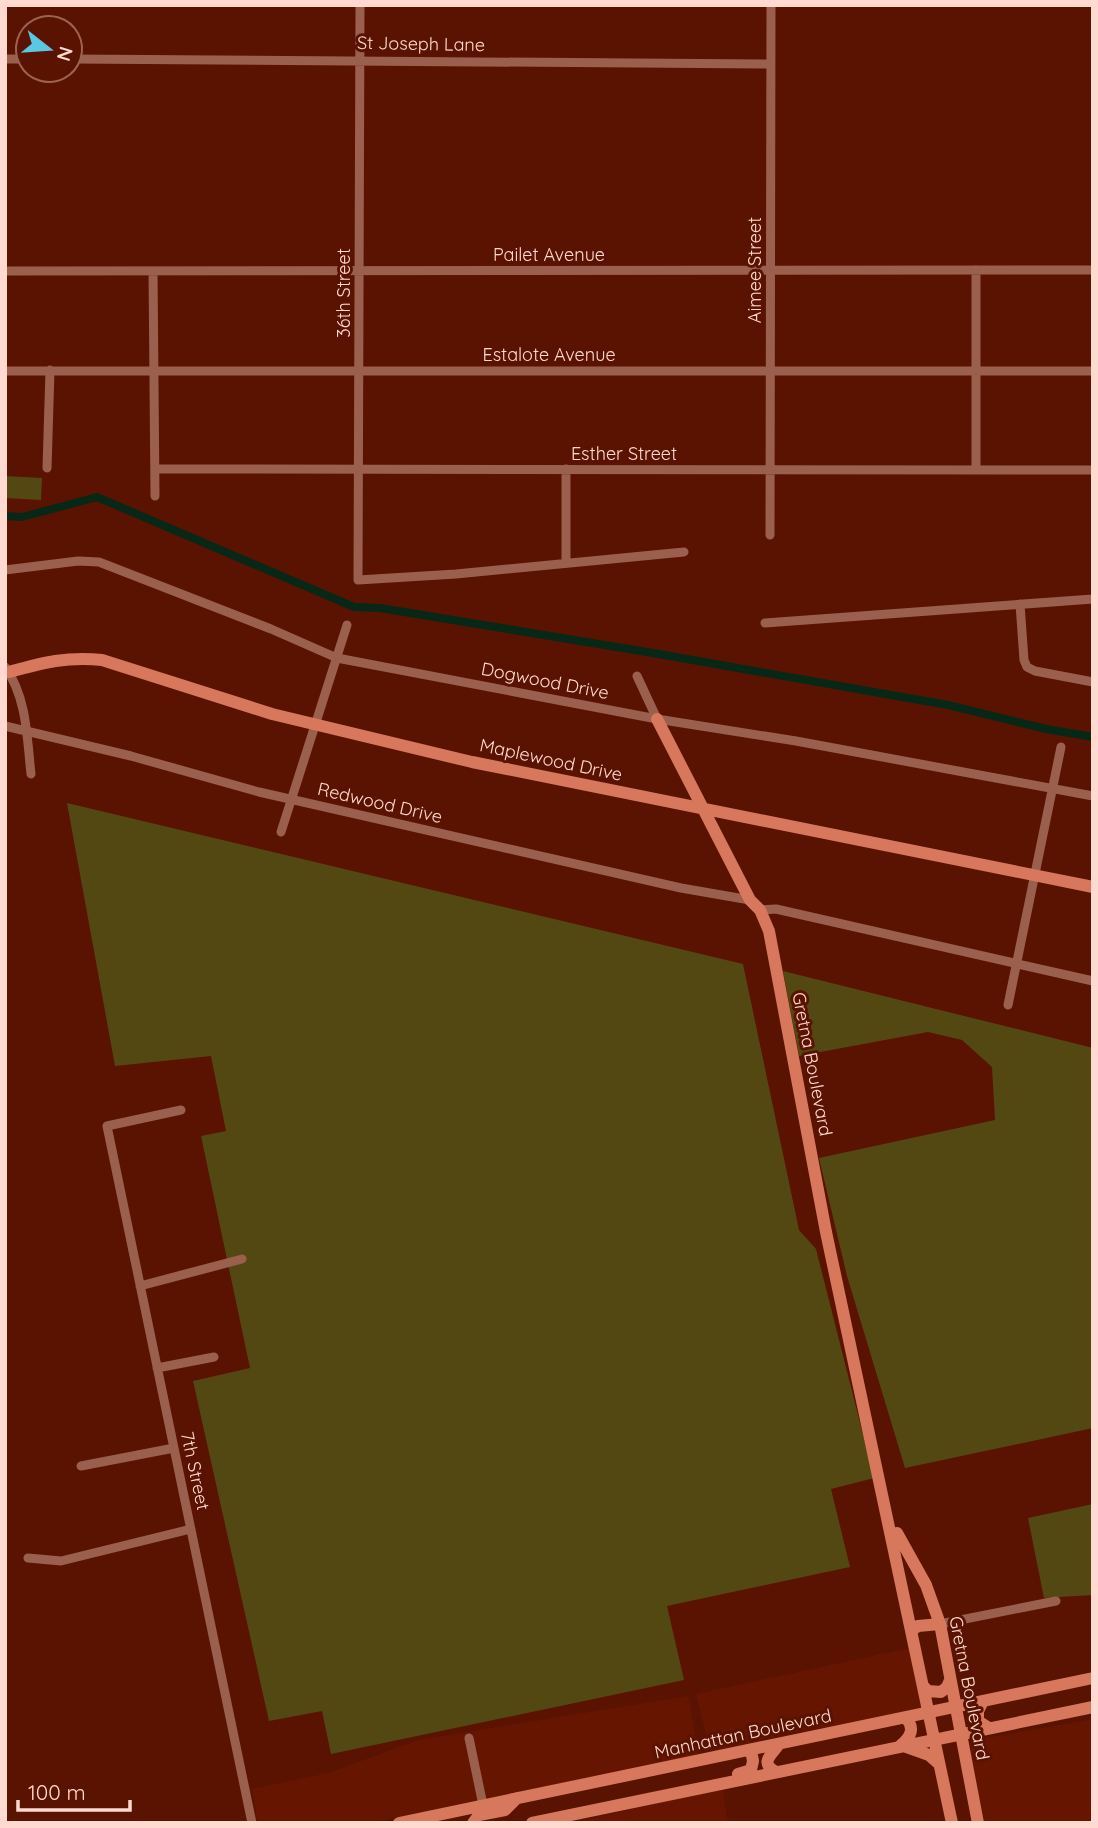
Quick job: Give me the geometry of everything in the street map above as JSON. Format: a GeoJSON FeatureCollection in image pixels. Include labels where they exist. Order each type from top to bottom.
{"type":"FeatureCollection","features":[{"type":"Feature","properties":{"kind":"street","name":"36th Street"},"geometry":{"type":"LineString","coordinates":[[359,5],[358,580],[566,563]]}},
{"type":"Feature","properties":{"kind":"street","name":"Aimee Street"},"geometry":{"type":"LineString","coordinates":[[770,535],[771,5]]}},
{"type":"Feature","properties":{"kind":"street","name":"St Joseph Lane"},"geometry":{"type":"LineString","coordinates":[[84,59],[771,64]]}},
{"type":"Feature","properties":{"kind":"street"},"geometry":{"type":"LineString","coordinates":[[976,270],[976,469]]}},
{"type":"Feature","properties":{"kind":"street","name":"Pailet Avenue"},"geometry":{"type":"LineString","coordinates":[[5,271],[1093,270]]}},
{"type":"Feature","properties":{"kind":"street"},"geometry":{"type":"LineString","coordinates":[[153,271],[155,496]]}},
{"type":"Feature","properties":{"kind":"street"},"geometry":{"type":"LineString","coordinates":[[47,468],[50,370]]}},
{"type":"Feature","properties":{"kind":"street","name":"Estalote Avenue"},"geometry":{"type":"LineString","coordinates":[[5,371],[1093,370]]}},
{"type":"Feature","properties":{"kind":"street","name":"Esther Street"},"geometry":{"type":"LineString","coordinates":[[155,468],[1093,470]]}},
{"type":"Feature","properties":{"kind":"street"},"geometry":{"type":"LineString","coordinates":[[566,469],[566,563],[684,552]]}},
{"type":"Feature","properties":{"kind":"street","name":"Dogwood Drive"},"geometry":{"type":"LineString","coordinates":[[5,570],[78,561],[99,562],[271,629],[337,658],[657,719],[796,741],[1093,796]]}},
{"type":"Feature","properties":{"kind":"street"},"geometry":{"type":"LineString","coordinates":[[765,623],[1093,599]]}},
{"type":"Feature","properties":{"kind":"street"},"geometry":{"type":"LineString","coordinates":[[1020,604],[1024,660],[1027,667],[1035,671],[1093,682]]}},
{"type":"Feature","properties":{"kind":"street"},"geometry":{"type":"LineString","coordinates":[[281,832],[347,625]]}},
{"type":"Feature","properties":{"kind":"street","name":"Maplewood Drive"},"geometry":{"type":"LineString","coordinates":[[7,669],[80,657],[102,660],[272,714],[472,762],[1093,887]]}},
{"type":"Feature","properties":{"kind":"street"},"geometry":{"type":"LineString","coordinates":[[7,669],[20,699],[27,731],[30,774]]}},
{"type":"Feature","properties":{"kind":"street"},"geometry":{"type":"LineString","coordinates":[[636,676],[750,900],[761,910],[776,909],[1093,981]]}},
{"type":"Feature","properties":{"kind":"street","name":"Redwood Drive"},"geometry":{"type":"LineString","coordinates":[[5,726],[291,799],[681,888],[750,900]]}},
{"type":"Feature","properties":{"kind":"street"},"geometry":{"type":"LineString","coordinates":[[1008,1005],[1061,747]]}},
{"type":"Feature","properties":{"kind":"street","name":"Gretna Boulevard"},"geometry":{"type":"LineString","coordinates":[[761,910],[769,932],[826,1232],[952,1823]]}},
{"type":"Feature","properties":{"kind":"street","name":"7th Street"},"geometry":{"type":"LineString","coordinates":[[181,1110],[107,1126],[252,1823]]}},
{"type":"Feature","properties":{"kind":"street"},"geometry":{"type":"LineString","coordinates":[[140,1286],[242,1259]]}},
{"type":"Feature","properties":{"kind":"street"},"geometry":{"type":"LineString","coordinates":[[157,1368],[214,1357]]}},
{"type":"Feature","properties":{"kind":"street"},"geometry":{"type":"LineString","coordinates":[[81,1466],[174,1448]]}},
{"type":"Feature","properties":{"kind":"street","name":"Gretna Boulevard"},"geometry":{"type":"LineString","coordinates":[[882,1486],[900,1541],[926,1585],[940,1624],[978,1823]]}},
{"type":"Feature","properties":{"kind":"street"},"geometry":{"type":"LineString","coordinates":[[28,1558],[61,1561],[191,1529]]}},
{"type":"Feature","properties":{"kind":"street"},"geometry":{"type":"LineString","coordinates":[[912,1630],[918,1626],[1056,1601]]}},
{"type":"Feature","properties":{"kind":"street","name":"Manhattan Boulevard"},"geometry":{"type":"LineString","coordinates":[[399,1823],[1093,1678]]}},
{"type":"Feature","properties":{"kind":"street"},"geometry":{"type":"LineString","coordinates":[[923,1686],[928,1691],[941,1692],[950,1680]]}},
{"type":"Feature","properties":{"kind":"street"},"geometry":{"type":"LineString","coordinates":[[1065,1713],[1069,1706],[1093,1699]]}},
{"type":"Feature","properties":{"kind":"street"},"geometry":{"type":"LineString","coordinates":[[983,1701],[978,1711],[978,1721],[989,1728]]}},
{"type":"Feature","properties":{"kind":"street"},"geometry":{"type":"LineString","coordinates":[[533,1823],[1093,1707]]}},
{"type":"Feature","properties":{"kind":"street"},"geometry":{"type":"LineString","coordinates":[[901,1745],[911,1733],[906,1718]]}},
{"type":"Feature","properties":{"kind":"street"},"geometry":{"type":"LineString","coordinates":[[469,1738],[483,1805]]}},
{"type":"Feature","properties":{"kind":"street"},"geometry":{"type":"LineString","coordinates":[[776,1772],[769,1767],[768,1756],[779,1744]]}},
{"type":"Feature","properties":{"kind":"street"},"geometry":{"type":"LineString","coordinates":[[901,1745],[929,1755],[938,1763]]}},
{"type":"Feature","properties":{"kind":"street"},"geometry":{"type":"LineString","coordinates":[[717,1784],[721,1778],[751,1770],[751,1750]]}},
{"type":"Feature","properties":{"kind":"street"},"geometry":{"type":"LineString","coordinates":[[473,1823],[479,1815],[505,1810],[517,1798]]}},
{"type":"Feature","properties":{"kind":"shaded area"},"geometry":{"type":"Polygon","coordinates":[[[5,476],[42,478],[41,500],[5,498],[5,476]]]}},
{"type":"Feature","properties":{"kind":"shaded area"},"geometry":{"type":"Polygon","coordinates":[[[67,803],[743,964],[799,1230],[816,1249],[874,1478],[831,1489],[850,1567],[667,1606],[684,1680],[331,1754],[322,1711],[269,1721],[193,1381],[250,1368],[201,1136],[226,1131],[211,1056],[115,1066],[67,803]]]}},
{"type":"Feature","properties":{"kind":"shaded area"},"geometry":{"type":"Polygon","coordinates":[[[783,971],[1093,1048],[1093,1428],[905,1468],[847,1276],[819,1158],[995,1120],[992,1067],[962,1040],[928,1032],[799,1056],[783,971]]]}},
{"type":"Feature","properties":{"kind":"shaded area"},"geometry":{"type":"Polygon","coordinates":[[[1093,1504],[1093,1595],[1044,1598],[1028,1518],[1093,1504]]]}},
{"type":"Feature","properties":{"kind":"shaded area"},"geometry":{"type":"Polygon","coordinates":[[[910,1648],[922,1708],[710,1750],[696,1694],[910,1648]]]}},
{"type":"Feature","properties":{"kind":"shaded area"},"geometry":{"type":"Polygon","coordinates":[[[688,1696],[698,1752],[695,1756],[373,1823],[258,1823],[252,1789],[328,1773],[419,1740],[688,1696]]]}},
{"type":"Feature","properties":{"kind":"shaded area"},"geometry":{"type":"Polygon","coordinates":[[[1093,1719],[1093,1823],[985,1823],[970,1758],[971,1744],[975,1740],[1093,1719]]]}},
{"type":"Feature","properties":{"kind":"shaded area"},"geometry":{"type":"Polygon","coordinates":[[[722,1788],[728,1823],[572,1823],[722,1788]]]}},
{"type":"Feature","properties":{"kind":"waterway"},"geometry":{"type":"LineString","coordinates":[[5,516],[22,517],[97,497],[354,607],[380,608],[653,653],[948,705],[1046,729],[1093,737]]}}]}
